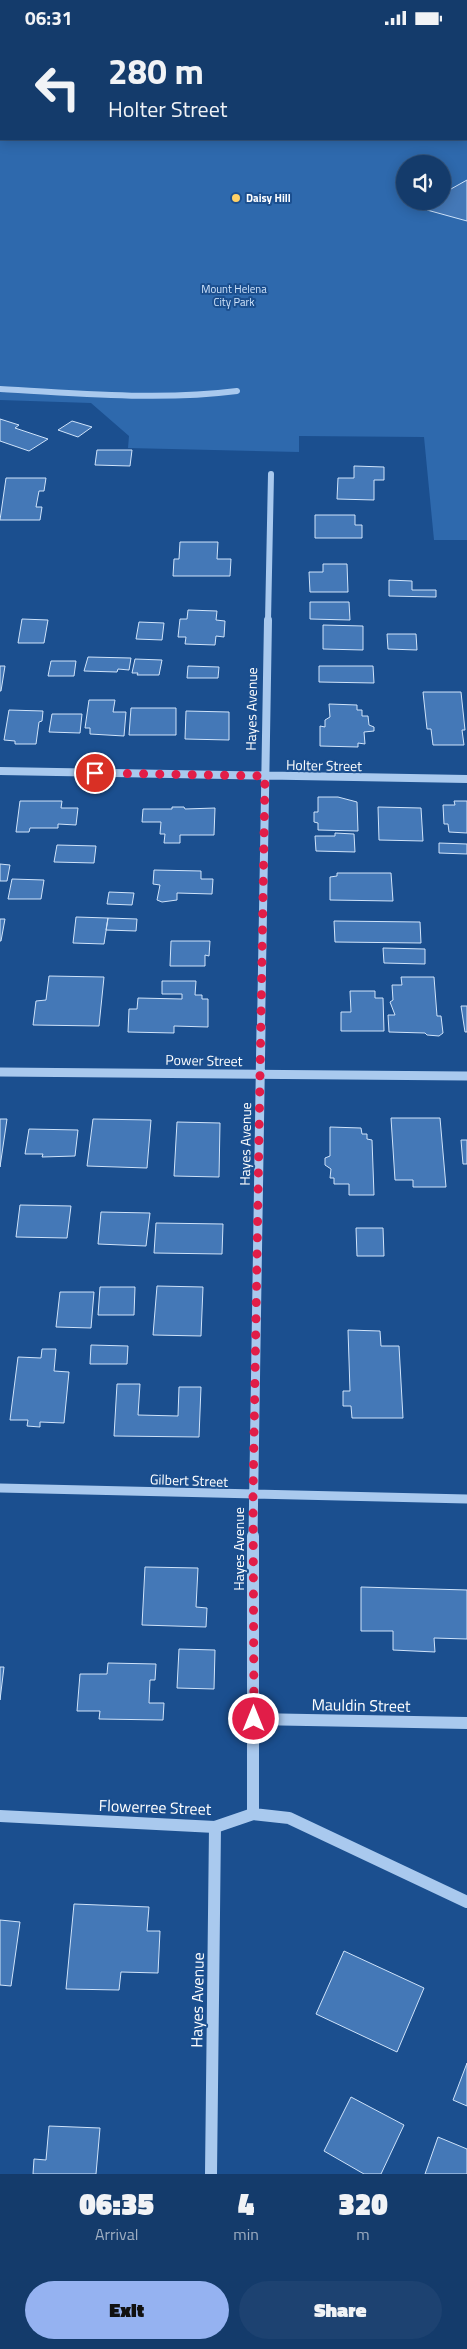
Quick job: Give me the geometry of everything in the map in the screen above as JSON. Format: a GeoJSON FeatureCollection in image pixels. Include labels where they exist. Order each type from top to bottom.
{"type":"FeatureCollection","features":[{"type":"Feature","properties":{"kind":"street"},"geometry":{"type":"LineString","coordinates":[[0,389],[156,397],[208,396],[237,391]]}},
{"type":"Feature","properties":{"kind":"street","name":"Hayes Avenue"},"geometry":{"type":"LineString","coordinates":[[252,1814],[254,1719],[253,1495],[262,1075],[271,473]]}},
{"type":"Feature","properties":{"kind":"street","name":"Holter Street"},"geometry":{"type":"LineString","coordinates":[[0,771],[467,779]]}},
{"type":"Feature","properties":{"kind":"street","name":"Power Street"},"geometry":{"type":"LineString","coordinates":[[0,1072],[467,1076]]}},
{"type":"Feature","properties":{"kind":"street","name":"Gilbert Street"},"geometry":{"type":"LineString","coordinates":[[0,1488],[467,1499]]}},
{"type":"Feature","properties":{"kind":"street","name":"Mauldin Street"},"geometry":{"type":"LineString","coordinates":[[254,1719],[467,1723]]}},
{"type":"Feature","properties":{"kind":"street","name":"Flowerree Street"},"geometry":{"type":"LineString","coordinates":[[0,1816],[216,1827],[252,1814],[290,1818],[467,1902]]}},
{"type":"Feature","properties":{"kind":"street","name":"Hayes Avenue"},"geometry":{"type":"LineString","coordinates":[[211,2174],[216,1827]]}},
{"type":"Feature","properties":{"kind":"green space","name":"Mount Helena City Park"},"geometry":{"type":"Polygon","coordinates":[[[0,140],[467,140],[467,540],[434,540],[424,437],[299,436],[299,452],[128,448],[129,436],[91,403],[0,400],[0,140]]]}},
{"type":"Feature","properties":{"kind":"building"},"geometry":{"type":"Polygon","coordinates":[[[467,180],[467,221],[427,210],[451,210],[451,189],[467,180]]]}},
{"type":"Feature","properties":{"kind":"building"},"geometry":{"type":"Polygon","coordinates":[[[0,419],[19,425],[15,428],[48,439],[29,451],[0,441],[0,419]]]}},
{"type":"Feature","properties":{"kind":"building"},"geometry":{"type":"Polygon","coordinates":[[[72,421],[92,427],[78,437],[58,430],[72,421]]]}},
{"type":"Feature","properties":{"kind":"building"},"geometry":{"type":"Polygon","coordinates":[[[97,450],[132,450],[130,466],[95,465],[97,450]]]}},
{"type":"Feature","properties":{"kind":"building"},"geometry":{"type":"Polygon","coordinates":[[[354,466],[384,467],[384,480],[374,480],[374,500],[337,499],[338,478],[354,478],[354,466]]]}},
{"type":"Feature","properties":{"kind":"building"},"geometry":{"type":"Polygon","coordinates":[[[6,478],[46,478],[44,491],[39,491],[36,507],[42,507],[40,520],[0,520],[6,478]]]}},
{"type":"Feature","properties":{"kind":"building"},"geometry":{"type":"Polygon","coordinates":[[[315,515],[355,515],[355,525],[362,525],[362,538],[315,538],[315,515]]]}},
{"type":"Feature","properties":{"kind":"building"},"geometry":{"type":"Polygon","coordinates":[[[180,542],[218,542],[217,559],[231,559],[230,576],[173,576],[174,559],[179,559],[180,542]]]}},
{"type":"Feature","properties":{"kind":"building"},"geometry":{"type":"Polygon","coordinates":[[[323,564],[347,564],[348,592],[310,592],[309,572],[323,572],[323,564]]]}},
{"type":"Feature","properties":{"kind":"building"},"geometry":{"type":"Polygon","coordinates":[[[389,580],[412,581],[412,590],[436,590],[436,597],[389,596],[389,580]]]}},
{"type":"Feature","properties":{"kind":"building"},"geometry":{"type":"Polygon","coordinates":[[[310,602],[349,602],[350,620],[310,619],[310,602]]]}},
{"type":"Feature","properties":{"kind":"building"},"geometry":{"type":"Polygon","coordinates":[[[188,610],[217,611],[216,620],[225,621],[224,637],[216,636],[215,645],[185,644],[186,637],[178,637],[180,619],[187,619],[188,610]]]}},
{"type":"Feature","properties":{"kind":"building"},"geometry":{"type":"Polygon","coordinates":[[[22,619],[48,620],[44,643],[18,643],[22,619]]]}},
{"type":"Feature","properties":{"kind":"building"},"geometry":{"type":"Polygon","coordinates":[[[139,622],[164,623],[162,640],[136,639],[139,622]]]}},
{"type":"Feature","properties":{"kind":"building"},"geometry":{"type":"Polygon","coordinates":[[[323,625],[363,626],[363,650],[323,649],[323,625]]]}},
{"type":"Feature","properties":{"kind":"building"},"geometry":{"type":"Polygon","coordinates":[[[387,634],[416,634],[417,650],[388,649],[387,634]]]}},
{"type":"Feature","properties":{"kind":"building"},"geometry":{"type":"Polygon","coordinates":[[[88,657],[131,658],[129,670],[118,669],[117,672],[84,671],[88,657]]]}},
{"type":"Feature","properties":{"kind":"building"},"geometry":{"type":"Polygon","coordinates":[[[135,659],[162,660],[159,675],[137,675],[138,673],[132,673],[135,659]]]}},
{"type":"Feature","properties":{"kind":"building"},"geometry":{"type":"Polygon","coordinates":[[[51,661],[76,661],[74,676],[48,676],[51,661]]]}},
{"type":"Feature","properties":{"kind":"building"},"geometry":{"type":"Polygon","coordinates":[[[0,666],[5,666],[1,691],[0,691],[0,666]]]}},
{"type":"Feature","properties":{"kind":"building"},"geometry":{"type":"Polygon","coordinates":[[[188,666],[219,667],[218,678],[187,678],[188,666]]]}},
{"type":"Feature","properties":{"kind":"building"},"geometry":{"type":"Polygon","coordinates":[[[319,666],[373,666],[374,683],[319,682],[319,666]]]}},
{"type":"Feature","properties":{"kind":"building"},"geometry":{"type":"Polygon","coordinates":[[[423,692],[461,692],[465,730],[462,730],[464,745],[433,745],[431,729],[427,729],[423,692]]]}},
{"type":"Feature","properties":{"kind":"building"},"geometry":{"type":"Polygon","coordinates":[[[89,700],[115,700],[113,712],[126,712],[124,736],[90,734],[90,728],[85,728],[89,700]]]}},
{"type":"Feature","properties":{"kind":"building"},"geometry":{"type":"Polygon","coordinates":[[[329,704],[357,705],[357,710],[362,710],[362,716],[368,716],[369,725],[374,727],[374,731],[364,732],[365,744],[358,743],[358,747],[320,746],[320,726],[325,727],[325,720],[330,717],[329,704]]]}},
{"type":"Feature","properties":{"kind":"building"},"geometry":{"type":"Polygon","coordinates":[[[131,708],[176,708],[176,735],[129,735],[131,708]]]}},
{"type":"Feature","properties":{"kind":"building"},"geometry":{"type":"Polygon","coordinates":[[[9,710],[43,711],[42,721],[39,722],[36,744],[15,744],[15,741],[4,740],[9,710]]]}},
{"type":"Feature","properties":{"kind":"building"},"geometry":{"type":"Polygon","coordinates":[[[186,711],[229,712],[229,740],[185,739],[186,711]]]}},
{"type":"Feature","properties":{"kind":"building"},"geometry":{"type":"Polygon","coordinates":[[[52,714],[82,714],[80,733],[49,732],[52,714]]]}},
{"type":"Feature","properties":{"kind":"building"},"geometry":{"type":"Polygon","coordinates":[[[318,797],[338,797],[357,802],[358,831],[318,830],[318,823],[314,822],[314,812],[318,812],[318,797]]]}},
{"type":"Feature","properties":{"kind":"building"},"geometry":{"type":"Polygon","coordinates":[[[20,801],[62,801],[61,808],[78,808],[76,825],[58,824],[58,828],[30,828],[29,832],[16,832],[20,801]]]}},
{"type":"Feature","properties":{"kind":"building"},"geometry":{"type":"Polygon","coordinates":[[[454,801],[467,801],[467,833],[449,832],[448,824],[444,824],[443,805],[455,805],[454,801]]]}},
{"type":"Feature","properties":{"kind":"building"},"geometry":{"type":"Polygon","coordinates":[[[172,807],[184,807],[185,809],[215,808],[214,835],[180,835],[180,843],[164,843],[165,834],[160,834],[161,822],[142,822],[143,809],[172,809],[172,807]]]}},
{"type":"Feature","properties":{"kind":"building"},"geometry":{"type":"Polygon","coordinates":[[[378,807],[421,808],[423,841],[379,840],[378,807]]]}},
{"type":"Feature","properties":{"kind":"building"},"geometry":{"type":"Polygon","coordinates":[[[335,833],[354,834],[355,852],[316,851],[315,836],[335,836],[335,833]]]}},
{"type":"Feature","properties":{"kind":"building"},"geometry":{"type":"Polygon","coordinates":[[[439,843],[467,844],[467,854],[439,853],[439,843]]]}},
{"type":"Feature","properties":{"kind":"building"},"geometry":{"type":"Polygon","coordinates":[[[57,845],[96,846],[94,863],[54,862],[57,845]]]}},
{"type":"Feature","properties":{"kind":"building"},"geometry":{"type":"Polygon","coordinates":[[[0,864],[10,865],[7,881],[0,881],[0,864]]]}},
{"type":"Feature","properties":{"kind":"building"},"geometry":{"type":"Polygon","coordinates":[[[154,870],[201,871],[201,879],[213,879],[212,894],[177,893],[177,900],[162,902],[157,900],[160,885],[153,884],[154,870]]]}},
{"type":"Feature","properties":{"kind":"building"},"geometry":{"type":"Polygon","coordinates":[[[337,873],[391,873],[393,901],[330,900],[330,877],[337,876],[337,873]]]}},
{"type":"Feature","properties":{"kind":"building"},"geometry":{"type":"Polygon","coordinates":[[[12,879],[44,880],[41,899],[8,899],[12,879]]]}},
{"type":"Feature","properties":{"kind":"building"},"geometry":{"type":"Polygon","coordinates":[[[109,892],[134,893],[132,905],[107,904],[109,892]]]}},
{"type":"Feature","properties":{"kind":"building"},"geometry":{"type":"Polygon","coordinates":[[[76,917],[108,918],[104,944],[73,943],[76,917]]]}},
{"type":"Feature","properties":{"kind":"building"},"geometry":{"type":"Polygon","coordinates":[[[108,918],[137,919],[136,931],[106,930],[108,918]]]}},
{"type":"Feature","properties":{"kind":"building"},"geometry":{"type":"Polygon","coordinates":[[[0,919],[5,919],[1,941],[0,941],[0,919]]]}},
{"type":"Feature","properties":{"kind":"building"},"geometry":{"type":"Polygon","coordinates":[[[334,921],[420,922],[421,943],[335,942],[334,921]]]}},
{"type":"Feature","properties":{"kind":"building"},"geometry":{"type":"Polygon","coordinates":[[[171,941],[210,941],[209,956],[205,955],[205,966],[170,966],[171,941]]]}},
{"type":"Feature","properties":{"kind":"building"},"geometry":{"type":"Polygon","coordinates":[[[383,948],[425,949],[425,964],[384,963],[383,948]]]}},
{"type":"Feature","properties":{"kind":"building"},"geometry":{"type":"Polygon","coordinates":[[[49,976],[104,977],[99,1026],[33,1025],[36,1001],[46,1000],[49,976]]]}},
{"type":"Feature","properties":{"kind":"building"},"geometry":{"type":"Polygon","coordinates":[[[401,977],[434,977],[437,1016],[441,1016],[443,1033],[439,1036],[427,1035],[425,1033],[389,1032],[388,1015],[395,1015],[390,1002],[393,1000],[392,985],[402,985],[401,977]]]}},
{"type":"Feature","properties":{"kind":"building"},"geometry":{"type":"Polygon","coordinates":[[[162,981],[196,981],[195,995],[202,995],[202,999],[208,999],[208,1027],[174,1026],[174,1033],[128,1032],[129,1009],[137,1009],[138,998],[182,999],[182,994],[162,994],[162,981]]]}},
{"type":"Feature","properties":{"kind":"building"},"geometry":{"type":"Polygon","coordinates":[[[350,991],[375,991],[375,998],[383,998],[384,1031],[341,1031],[341,1012],[351,1012],[350,991]]]}},
{"type":"Feature","properties":{"kind":"building"},"geometry":{"type":"Polygon","coordinates":[[[461,1006],[467,1006],[467,1032],[465,1032],[461,1006]]]}},
{"type":"Feature","properties":{"kind":"building"},"geometry":{"type":"Polygon","coordinates":[[[391,1118],[440,1118],[446,1187],[413,1187],[413,1180],[395,1180],[391,1118]]]}},
{"type":"Feature","properties":{"kind":"building"},"geometry":{"type":"Polygon","coordinates":[[[0,1119],[7,1119],[0,1167],[0,1119]]]}},
{"type":"Feature","properties":{"kind":"building"},"geometry":{"type":"Polygon","coordinates":[[[93,1119],[151,1120],[147,1168],[87,1166],[93,1119]]]}},
{"type":"Feature","properties":{"kind":"building"},"geometry":{"type":"Polygon","coordinates":[[[177,1122],[220,1123],[219,1177],[174,1176],[177,1122]]]}},
{"type":"Feature","properties":{"kind":"building"},"geometry":{"type":"Polygon","coordinates":[[[330,1127],[361,1128],[362,1134],[367,1134],[367,1139],[372,1140],[374,1195],[349,1195],[349,1184],[334,1184],[334,1178],[330,1178],[331,1169],[325,1165],[325,1158],[330,1156],[330,1127]]]}},
{"type":"Feature","properties":{"kind":"building"},"geometry":{"type":"Polygon","coordinates":[[[29,1129],[78,1130],[75,1156],[42,1157],[43,1154],[25,1154],[29,1129]]]}},
{"type":"Feature","properties":{"kind":"building"},"geometry":{"type":"Polygon","coordinates":[[[461,1140],[467,1140],[467,1164],[463,1164],[461,1140]]]}},
{"type":"Feature","properties":{"kind":"building"},"geometry":{"type":"Polygon","coordinates":[[[20,1205],[71,1206],[67,1238],[16,1237],[20,1205]]]}},
{"type":"Feature","properties":{"kind":"building"},"geometry":{"type":"Polygon","coordinates":[[[101,1212],[150,1213],[146,1246],[98,1244],[101,1212]]]}},
{"type":"Feature","properties":{"kind":"building"},"geometry":{"type":"Polygon","coordinates":[[[156,1223],[223,1224],[222,1254],[154,1253],[156,1223]]]}},
{"type":"Feature","properties":{"kind":"building"},"geometry":{"type":"Polygon","coordinates":[[[356,1228],[383,1228],[384,1256],[357,1256],[356,1228]]]}},
{"type":"Feature","properties":{"kind":"building"},"geometry":{"type":"Polygon","coordinates":[[[157,1286],[203,1287],[201,1336],[153,1335],[157,1286]]]}},
{"type":"Feature","properties":{"kind":"building"},"geometry":{"type":"Polygon","coordinates":[[[100,1287],[135,1287],[134,1315],[98,1315],[100,1287]]]}},
{"type":"Feature","properties":{"kind":"building"},"geometry":{"type":"Polygon","coordinates":[[[60,1292],[94,1292],[91,1328],[56,1327],[60,1292]]]}},
{"type":"Feature","properties":{"kind":"building"},"geometry":{"type":"Polygon","coordinates":[[[348,1330],[380,1331],[381,1346],[399,1346],[403,1418],[352,1418],[351,1406],[343,1406],[343,1391],[350,1391],[348,1330]]]}},
{"type":"Feature","properties":{"kind":"building"},"geometry":{"type":"Polygon","coordinates":[[[91,1345],[128,1346],[127,1364],[90,1364],[91,1345]]]}},
{"type":"Feature","properties":{"kind":"building"},"geometry":{"type":"Polygon","coordinates":[[[42,1349],[56,1349],[54,1371],[69,1372],[64,1423],[40,1422],[40,1427],[27,1426],[28,1420],[10,1420],[18,1357],[41,1358],[42,1349]]]}},
{"type":"Feature","properties":{"kind":"building"},"geometry":{"type":"Polygon","coordinates":[[[117,1384],[140,1384],[138,1415],[178,1416],[179,1387],[201,1387],[199,1437],[114,1436],[117,1384]]]}},
{"type":"Feature","properties":{"kind":"building"},"geometry":{"type":"Polygon","coordinates":[[[145,1567],[198,1568],[196,1607],[207,1608],[206,1627],[142,1625],[145,1567]]]}},
{"type":"Feature","properties":{"kind":"building"},"geometry":{"type":"Polygon","coordinates":[[[361,1587],[467,1590],[467,1639],[434,1638],[435,1652],[393,1650],[393,1631],[361,1631],[361,1587]]]}},
{"type":"Feature","properties":{"kind":"building"},"geometry":{"type":"Polygon","coordinates":[[[179,1649],[215,1650],[214,1689],[177,1688],[179,1649]]]}},
{"type":"Feature","properties":{"kind":"building"},"geometry":{"type":"Polygon","coordinates":[[[108,1663],[156,1664],[155,1680],[150,1680],[149,1703],[164,1703],[163,1720],[99,1719],[100,1711],[77,1711],[80,1674],[107,1674],[108,1663]]]}},
{"type":"Feature","properties":{"kind":"building"},"geometry":{"type":"Polygon","coordinates":[[[0,1667],[4,1667],[0,1700],[0,1667]]]}},
{"type":"Feature","properties":{"kind":"building"},"geometry":{"type":"Polygon","coordinates":[[[74,1904],[149,1907],[147,1931],[160,1931],[158,1973],[121,1972],[119,1990],[66,1989],[74,1904]]]}},
{"type":"Feature","properties":{"kind":"building"},"geometry":{"type":"Polygon","coordinates":[[[0,1920],[20,1922],[11,1986],[0,1985],[0,1920]]]}},
{"type":"Feature","properties":{"kind":"building"},"geometry":{"type":"Polygon","coordinates":[[[344,1951],[424,1988],[397,2052],[316,2014],[344,1951]]]}},
{"type":"Feature","properties":{"kind":"building"},"geometry":{"type":"Polygon","coordinates":[[[467,2063],[467,2106],[453,2100],[467,2063]]]}},
{"type":"Feature","properties":{"kind":"building"},"geometry":{"type":"Polygon","coordinates":[[[351,2097],[404,2125],[381,2174],[364,2174],[324,2151],[351,2097]]]}},
{"type":"Feature","properties":{"kind":"building"},"geometry":{"type":"Polygon","coordinates":[[[49,2126],[100,2128],[96,2174],[33,2174],[34,2159],[46,2160],[49,2126]]]}},
{"type":"Feature","properties":{"kind":"building"},"geometry":{"type":"Polygon","coordinates":[[[438,2137],[467,2149],[467,2174],[425,2174],[438,2137]]]}},
{"type":"Feature","properties":{"kind":"place","name":"Daisy Hill"},"geometry":{"type":"Point","coordinates":[236,198]}},
{"type":"Feature","properties":{"kind":"route"},"geometry":{"type":"LineString","coordinates":[[95,773],[265,776],[262,1075],[253,1495],[254,1719]]}}]}
